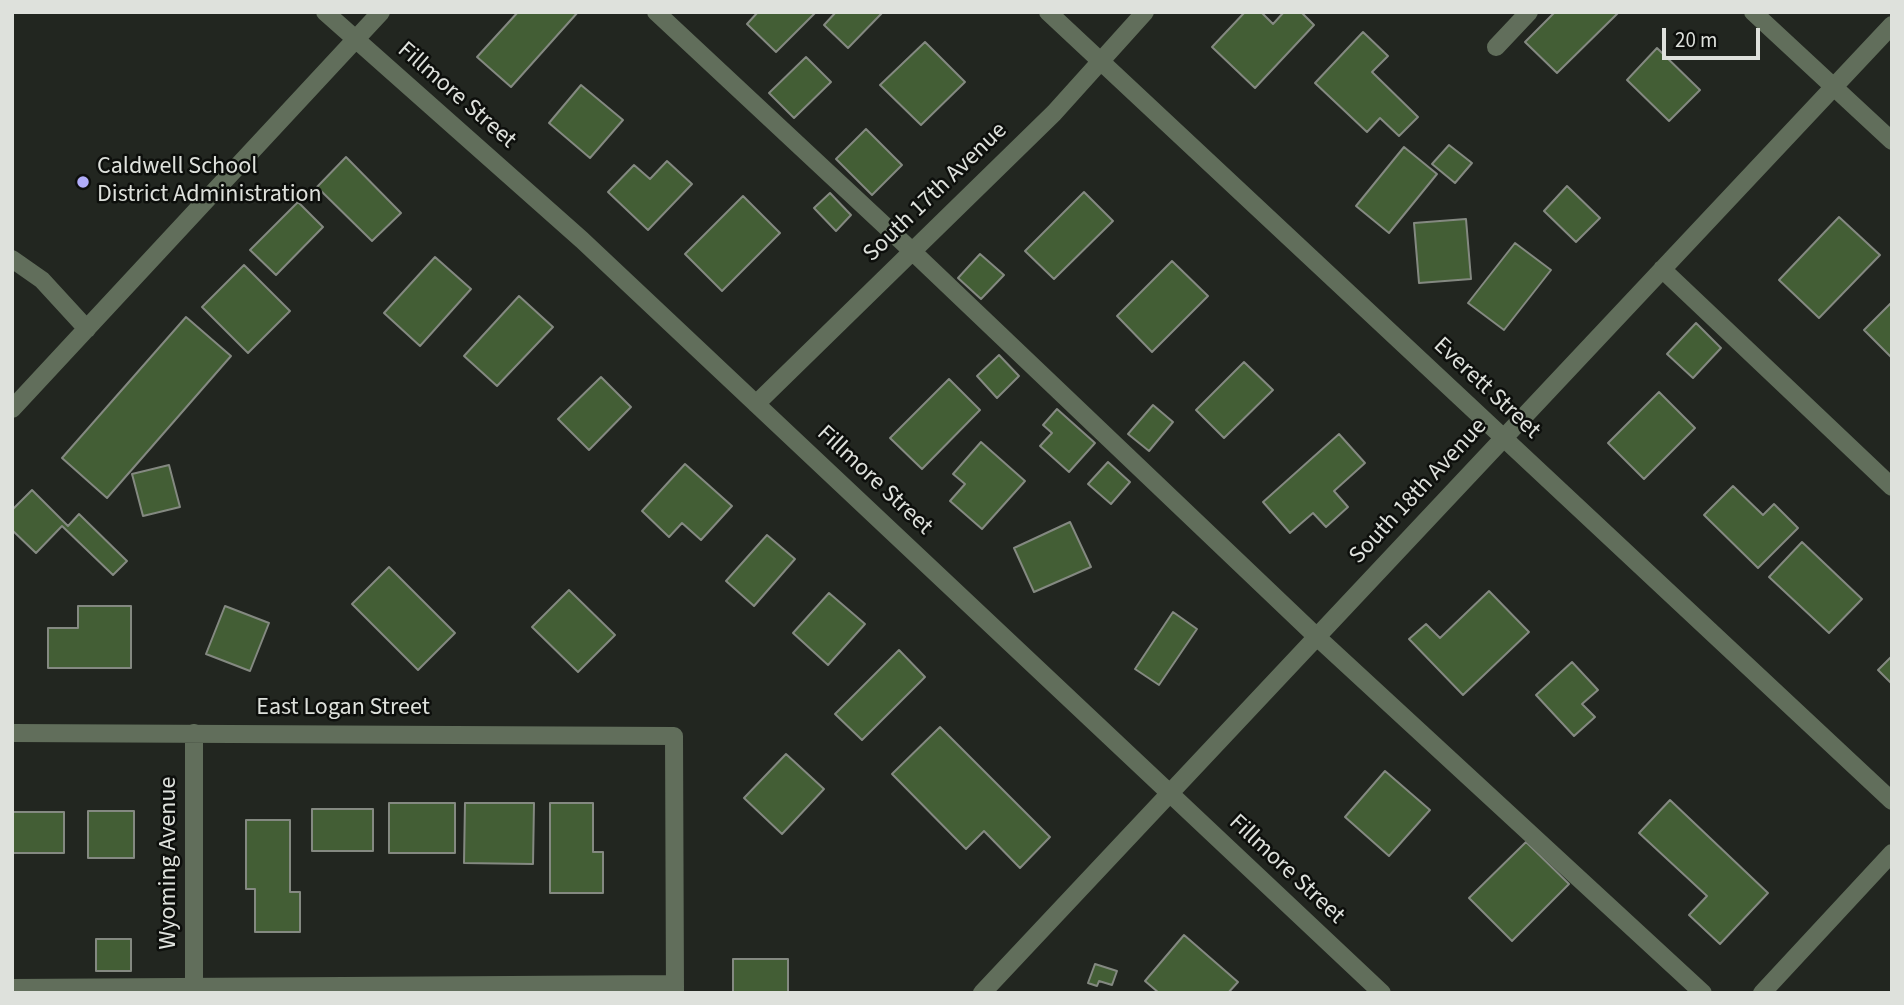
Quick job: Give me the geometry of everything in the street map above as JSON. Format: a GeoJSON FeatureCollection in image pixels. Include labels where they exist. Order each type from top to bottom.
{"type":"FeatureCollection","features":[{"type":"Feature","properties":{"kind":"street","name":"Fillmore Street"},"geometry":{"type":"LineString","coordinates":[[325,12],[582,240],[1382,993]]}},
{"type":"Feature","properties":{"kind":"street"},"geometry":{"type":"LineString","coordinates":[[12,409],[382,12]]}},
{"type":"Feature","properties":{"kind":"street"},"geometry":{"type":"LineString","coordinates":[[656,12],[912,251],[1317,637],[1703,993]]}},
{"type":"Feature","properties":{"kind":"street","name":"Everett Street"},"geometry":{"type":"LineString","coordinates":[[1048,12],[1892,801]]}},
{"type":"Feature","properties":{"kind":"street","name":"South 17th Avenue"},"geometry":{"type":"LineString","coordinates":[[756,404],[1054,113],[1145,12]]}},
{"type":"Feature","properties":{"kind":"street"},"geometry":{"type":"LineString","coordinates":[[1496,47],[1529,12]]}},
{"type":"Feature","properties":{"kind":"street"},"geometry":{"type":"LineString","coordinates":[[1753,12],[1892,141]]}},
{"type":"Feature","properties":{"kind":"street","name":"South 18th Avenue"},"geometry":{"type":"LineString","coordinates":[[982,993],[1892,25]]}},
{"type":"Feature","properties":{"kind":"street"},"geometry":{"type":"LineString","coordinates":[[12,260],[42,280],[87,329]]}},
{"type":"Feature","properties":{"kind":"street"},"geometry":{"type":"LineString","coordinates":[[1662,269],[1892,488]]}},
{"type":"Feature","properties":{"kind":"street","name":"East Logan Street"},"geometry":{"type":"LineString","coordinates":[[12,733],[674,736],[675,988]]}},
{"type":"Feature","properties":{"kind":"street","name":"Wyoming Avenue"},"geometry":{"type":"LineString","coordinates":[[194,733],[194,989]]}},
{"type":"Feature","properties":{"kind":"street"},"geometry":{"type":"LineString","coordinates":[[1762,993],[1892,853]]}},
{"type":"Feature","properties":{"kind":"street"},"geometry":{"type":"LineString","coordinates":[[12,988],[675,988]]}},
{"type":"Feature","properties":{"kind":"building"},"geometry":{"type":"Polygon","coordinates":[[[518,12],[578,12],[511,87],[477,57],[518,12]]]}},
{"type":"Feature","properties":{"kind":"building"},"geometry":{"type":"Polygon","coordinates":[[[758,12],[816,12],[776,52],[747,24],[758,12]]]}},
{"type":"Feature","properties":{"kind":"building"},"geometry":{"type":"Polygon","coordinates":[[[836,12],[883,12],[848,48],[824,25],[836,12]]]}},
{"type":"Feature","properties":{"kind":"building"},"geometry":{"type":"Polygon","coordinates":[[[1245,12],[1261,12],[1273,24],[1284,12],[1301,12],[1314,25],[1255,88],[1212,47],[1245,12]]]}},
{"type":"Feature","properties":{"kind":"building"},"geometry":{"type":"Polygon","coordinates":[[[1555,12],[1618,13],[1557,73],[1525,42],[1555,12]]]}},
{"type":"Feature","properties":{"kind":"building"},"geometry":{"type":"Polygon","coordinates":[[[1363,32],[1388,56],[1372,72],[1418,117],[1399,136],[1380,118],[1367,132],[1315,83],[1363,32]]]}},
{"type":"Feature","properties":{"kind":"building"},"geometry":{"type":"Polygon","coordinates":[[[925,42],[965,82],[921,125],[880,85],[925,42]]]}},
{"type":"Feature","properties":{"kind":"building"},"geometry":{"type":"Polygon","coordinates":[[[1657,48],[1700,90],[1669,121],[1627,80],[1657,48]]]}},
{"type":"Feature","properties":{"kind":"building"},"geometry":{"type":"Polygon","coordinates":[[[806,57],[831,82],[794,118],[769,93],[806,57]]]}},
{"type":"Feature","properties":{"kind":"building"},"geometry":{"type":"Polygon","coordinates":[[[581,85],[623,120],[590,158],[549,123],[581,85]]]}},
{"type":"Feature","properties":{"kind":"building"},"geometry":{"type":"Polygon","coordinates":[[[866,129],[902,165],[872,195],[836,159],[866,129]]]}},
{"type":"Feature","properties":{"kind":"building"},"geometry":{"type":"Polygon","coordinates":[[[1449,145],[1472,163],[1455,183],[1432,164],[1449,145]]]}},
{"type":"Feature","properties":{"kind":"building"},"geometry":{"type":"Polygon","coordinates":[[[1404,147],[1437,174],[1389,233],[1356,206],[1404,147]]]}},
{"type":"Feature","properties":{"kind":"building"},"geometry":{"type":"Polygon","coordinates":[[[346,157],[401,213],[372,241],[317,187],[346,157]]]}},
{"type":"Feature","properties":{"kind":"building"},"geometry":{"type":"Polygon","coordinates":[[[667,161],[692,184],[648,230],[608,192],[634,165],[650,179],[667,161]]]}},
{"type":"Feature","properties":{"kind":"building"},"geometry":{"type":"Polygon","coordinates":[[[1567,186],[1600,218],[1576,242],[1544,211],[1567,186]]]}},
{"type":"Feature","properties":{"kind":"building"},"geometry":{"type":"Polygon","coordinates":[[[1084,192],[1113,221],[1054,279],[1025,251],[1084,192]]]}},
{"type":"Feature","properties":{"kind":"building"},"geometry":{"type":"Polygon","coordinates":[[[830,193],[851,215],[836,231],[814,208],[830,193]]]}},
{"type":"Feature","properties":{"kind":"building"},"geometry":{"type":"Polygon","coordinates":[[[743,196],[780,233],[722,291],[685,254],[743,196]]]}},
{"type":"Feature","properties":{"kind":"building"},"geometry":{"type":"Polygon","coordinates":[[[298,202],[323,227],[276,275],[250,250],[298,202]]]}},
{"type":"Feature","properties":{"kind":"building"},"geometry":{"type":"Polygon","coordinates":[[[1839,217],[1880,255],[1819,318],[1779,280],[1839,217]]]}},
{"type":"Feature","properties":{"kind":"building"},"geometry":{"type":"Polygon","coordinates":[[[1466,219],[1471,279],[1419,283],[1414,223],[1466,219]]]}},
{"type":"Feature","properties":{"kind":"building"},"geometry":{"type":"Polygon","coordinates":[[[1515,243],[1551,270],[1504,330],[1468,303],[1515,243]]]}},
{"type":"Feature","properties":{"kind":"building"},"geometry":{"type":"Polygon","coordinates":[[[980,254],[1004,275],[981,299],[958,278],[980,254]]]}},
{"type":"Feature","properties":{"kind":"building"},"geometry":{"type":"Polygon","coordinates":[[[435,257],[471,289],[420,346],[384,313],[435,257]]]}},
{"type":"Feature","properties":{"kind":"building"},"geometry":{"type":"Polygon","coordinates":[[[1172,261],[1208,296],[1152,352],[1117,316],[1172,261]]]}},
{"type":"Feature","properties":{"kind":"building"},"geometry":{"type":"Polygon","coordinates":[[[244,265],[290,311],[248,353],[202,307],[244,265]]]}},
{"type":"Feature","properties":{"kind":"building"},"geometry":{"type":"Polygon","coordinates":[[[519,296],[553,327],[497,386],[464,356],[519,296]]]}},
{"type":"Feature","properties":{"kind":"building"},"geometry":{"type":"Polygon","coordinates":[[[1892,302],[1892,358],[1864,330],[1892,302]]]}},
{"type":"Feature","properties":{"kind":"building"},"geometry":{"type":"Polygon","coordinates":[[[186,317],[231,356],[107,498],[62,458],[186,317]]]}},
{"type":"Feature","properties":{"kind":"building"},"geometry":{"type":"Polygon","coordinates":[[[1696,323],[1721,348],[1693,378],[1667,354],[1696,323]]]}},
{"type":"Feature","properties":{"kind":"building"},"geometry":{"type":"Polygon","coordinates":[[[999,355],[1019,376],[997,398],[977,376],[999,355]]]}},
{"type":"Feature","properties":{"kind":"building"},"geometry":{"type":"Polygon","coordinates":[[[1244,362],[1273,390],[1224,438],[1196,410],[1244,362]]]}},
{"type":"Feature","properties":{"kind":"building"},"geometry":{"type":"Polygon","coordinates":[[[601,377],[631,407],[589,450],[558,419],[601,377]]]}},
{"type":"Feature","properties":{"kind":"building"},"geometry":{"type":"Polygon","coordinates":[[[949,379],[980,410],[922,469],[890,438],[949,379]]]}},
{"type":"Feature","properties":{"kind":"building"},"geometry":{"type":"Polygon","coordinates":[[[1659,392],[1695,428],[1644,479],[1608,443],[1659,392]]]}},
{"type":"Feature","properties":{"kind":"building"},"geometry":{"type":"Polygon","coordinates":[[[1153,405],[1173,422],[1149,451],[1128,434],[1153,405]]]}},
{"type":"Feature","properties":{"kind":"building"},"geometry":{"type":"Polygon","coordinates":[[[1057,409],[1095,443],[1069,472],[1040,446],[1052,433],[1043,425],[1057,409]]]}},
{"type":"Feature","properties":{"kind":"building"},"geometry":{"type":"Polygon","coordinates":[[[1339,434],[1365,463],[1334,491],[1348,507],[1326,527],[1313,513],[1290,533],[1263,502],[1339,434]]]}},
{"type":"Feature","properties":{"kind":"building"},"geometry":{"type":"Polygon","coordinates":[[[981,442],[1025,481],[982,529],[950,501],[965,484],[953,474],[981,442]]]}},
{"type":"Feature","properties":{"kind":"building"},"geometry":{"type":"Polygon","coordinates":[[[1108,462],[1130,482],[1111,504],[1088,484],[1108,462]]]}},
{"type":"Feature","properties":{"kind":"building"},"geometry":{"type":"Polygon","coordinates":[[[685,464],[732,506],[701,540],[682,523],[669,537],[642,511],[685,464]]]}},
{"type":"Feature","properties":{"kind":"building"},"geometry":{"type":"Polygon","coordinates":[[[169,465],[180,507],[143,516],[132,474],[169,465]]]}},
{"type":"Feature","properties":{"kind":"building"},"geometry":{"type":"Polygon","coordinates":[[[1733,486],[1763,515],[1774,504],[1798,528],[1758,568],[1704,515],[1733,486]]]}},
{"type":"Feature","properties":{"kind":"building"},"geometry":{"type":"Polygon","coordinates":[[[32,490],[68,526],[79,514],[127,561],[113,575],[62,526],[36,553],[12,530],[12,510],[32,490]]]}},
{"type":"Feature","properties":{"kind":"building"},"geometry":{"type":"Polygon","coordinates":[[[1070,522],[1091,567],[1034,592],[1014,548],[1070,522]]]}},
{"type":"Feature","properties":{"kind":"building"},"geometry":{"type":"Polygon","coordinates":[[[767,535],[795,559],[754,606],[726,581],[767,535]]]}},
{"type":"Feature","properties":{"kind":"building"},"geometry":{"type":"Polygon","coordinates":[[[1802,542],[1862,599],[1829,633],[1769,577],[1802,542]]]}},
{"type":"Feature","properties":{"kind":"building"},"geometry":{"type":"Polygon","coordinates":[[[389,567],[455,633],[418,670],[352,604],[389,567]]]}},
{"type":"Feature","properties":{"kind":"building"},"geometry":{"type":"Polygon","coordinates":[[[569,590],[615,635],[578,672],[532,627],[569,590]]]}},
{"type":"Feature","properties":{"kind":"building"},"geometry":{"type":"Polygon","coordinates":[[[1489,591],[1529,632],[1463,695],[1409,639],[1426,624],[1440,638],[1489,591]]]}},
{"type":"Feature","properties":{"kind":"building"},"geometry":{"type":"Polygon","coordinates":[[[829,593],[865,624],[828,665],[793,633],[829,593]]]}},
{"type":"Feature","properties":{"kind":"building"},"geometry":{"type":"Polygon","coordinates":[[[78,606],[131,606],[131,668],[48,668],[48,628],[78,628],[78,606]]]}},
{"type":"Feature","properties":{"kind":"building"},"geometry":{"type":"Polygon","coordinates":[[[225,606],[269,623],[250,671],[206,654],[225,606]]]}},
{"type":"Feature","properties":{"kind":"building"},"geometry":{"type":"Polygon","coordinates":[[[1173,612],[1197,629],[1159,685],[1135,669],[1173,612]]]}},
{"type":"Feature","properties":{"kind":"building"},"geometry":{"type":"Polygon","coordinates":[[[899,650],[925,677],[862,740],[835,714],[899,650]]]}},
{"type":"Feature","properties":{"kind":"building"},"geometry":{"type":"Polygon","coordinates":[[[1892,656],[1892,684],[1878,670],[1892,656]]]}},
{"type":"Feature","properties":{"kind":"building"},"geometry":{"type":"Polygon","coordinates":[[[1572,662],[1598,690],[1582,704],[1595,717],[1574,736],[1536,695],[1572,662]]]}},
{"type":"Feature","properties":{"kind":"building"},"geometry":{"type":"Polygon","coordinates":[[[940,727],[1050,837],[1020,868],[984,831],[966,849],[892,774],[940,727]]]}},
{"type":"Feature","properties":{"kind":"building"},"geometry":{"type":"Polygon","coordinates":[[[786,754],[824,789],[782,834],[744,798],[786,754]]]}},
{"type":"Feature","properties":{"kind":"building"},"geometry":{"type":"Polygon","coordinates":[[[1385,771],[1430,810],[1389,856],[1345,817],[1385,771]]]}},
{"type":"Feature","properties":{"kind":"building"},"geometry":{"type":"Polygon","coordinates":[[[1670,800],[1768,893],[1720,944],[1689,915],[1707,896],[1639,833],[1670,800]]]}},
{"type":"Feature","properties":{"kind":"building"},"geometry":{"type":"Polygon","coordinates":[[[389,803],[455,803],[455,853],[389,853],[389,803]]]}},
{"type":"Feature","properties":{"kind":"building"},"geometry":{"type":"Polygon","coordinates":[[[465,803],[534,803],[533,864],[464,863],[465,803]]]}},
{"type":"Feature","properties":{"kind":"building"},"geometry":{"type":"Polygon","coordinates":[[[550,803],[593,803],[593,852],[603,852],[603,893],[550,893],[550,803]]]}},
{"type":"Feature","properties":{"kind":"building"},"geometry":{"type":"Polygon","coordinates":[[[312,809],[373,809],[373,851],[312,851],[312,809]]]}},
{"type":"Feature","properties":{"kind":"building"},"geometry":{"type":"Polygon","coordinates":[[[88,811],[134,811],[134,858],[88,858],[88,811]]]}},
{"type":"Feature","properties":{"kind":"building"},"geometry":{"type":"Polygon","coordinates":[[[12,812],[64,812],[64,853],[12,853],[12,812]]]}},
{"type":"Feature","properties":{"kind":"building"},"geometry":{"type":"Polygon","coordinates":[[[246,820],[290,820],[290,892],[300,892],[300,932],[255,932],[255,889],[246,889],[246,820]]]}},
{"type":"Feature","properties":{"kind":"building"},"geometry":{"type":"Polygon","coordinates":[[[1526,842],[1569,884],[1512,941],[1469,898],[1526,842]]]}},
{"type":"Feature","properties":{"kind":"building"},"geometry":{"type":"Polygon","coordinates":[[[1184,935],[1238,982],[1228,993],[1159,993],[1145,981],[1184,935]]]}},
{"type":"Feature","properties":{"kind":"building"},"geometry":{"type":"Polygon","coordinates":[[[96,939],[131,939],[131,971],[96,971],[96,939]]]}},
{"type":"Feature","properties":{"kind":"building"},"geometry":{"type":"Polygon","coordinates":[[[733,959],[788,959],[788,993],[733,993],[733,959]]]}},
{"type":"Feature","properties":{"kind":"building"},"geometry":{"type":"Polygon","coordinates":[[[1095,964],[1117,971],[1112,985],[1099,981],[1097,986],[1088,983],[1095,964]]]}},
{"type":"Feature","properties":{"kind":"place","name":"Caldwell School District Administration"},"geometry":{"type":"Point","coordinates":[83,182]}}]}
